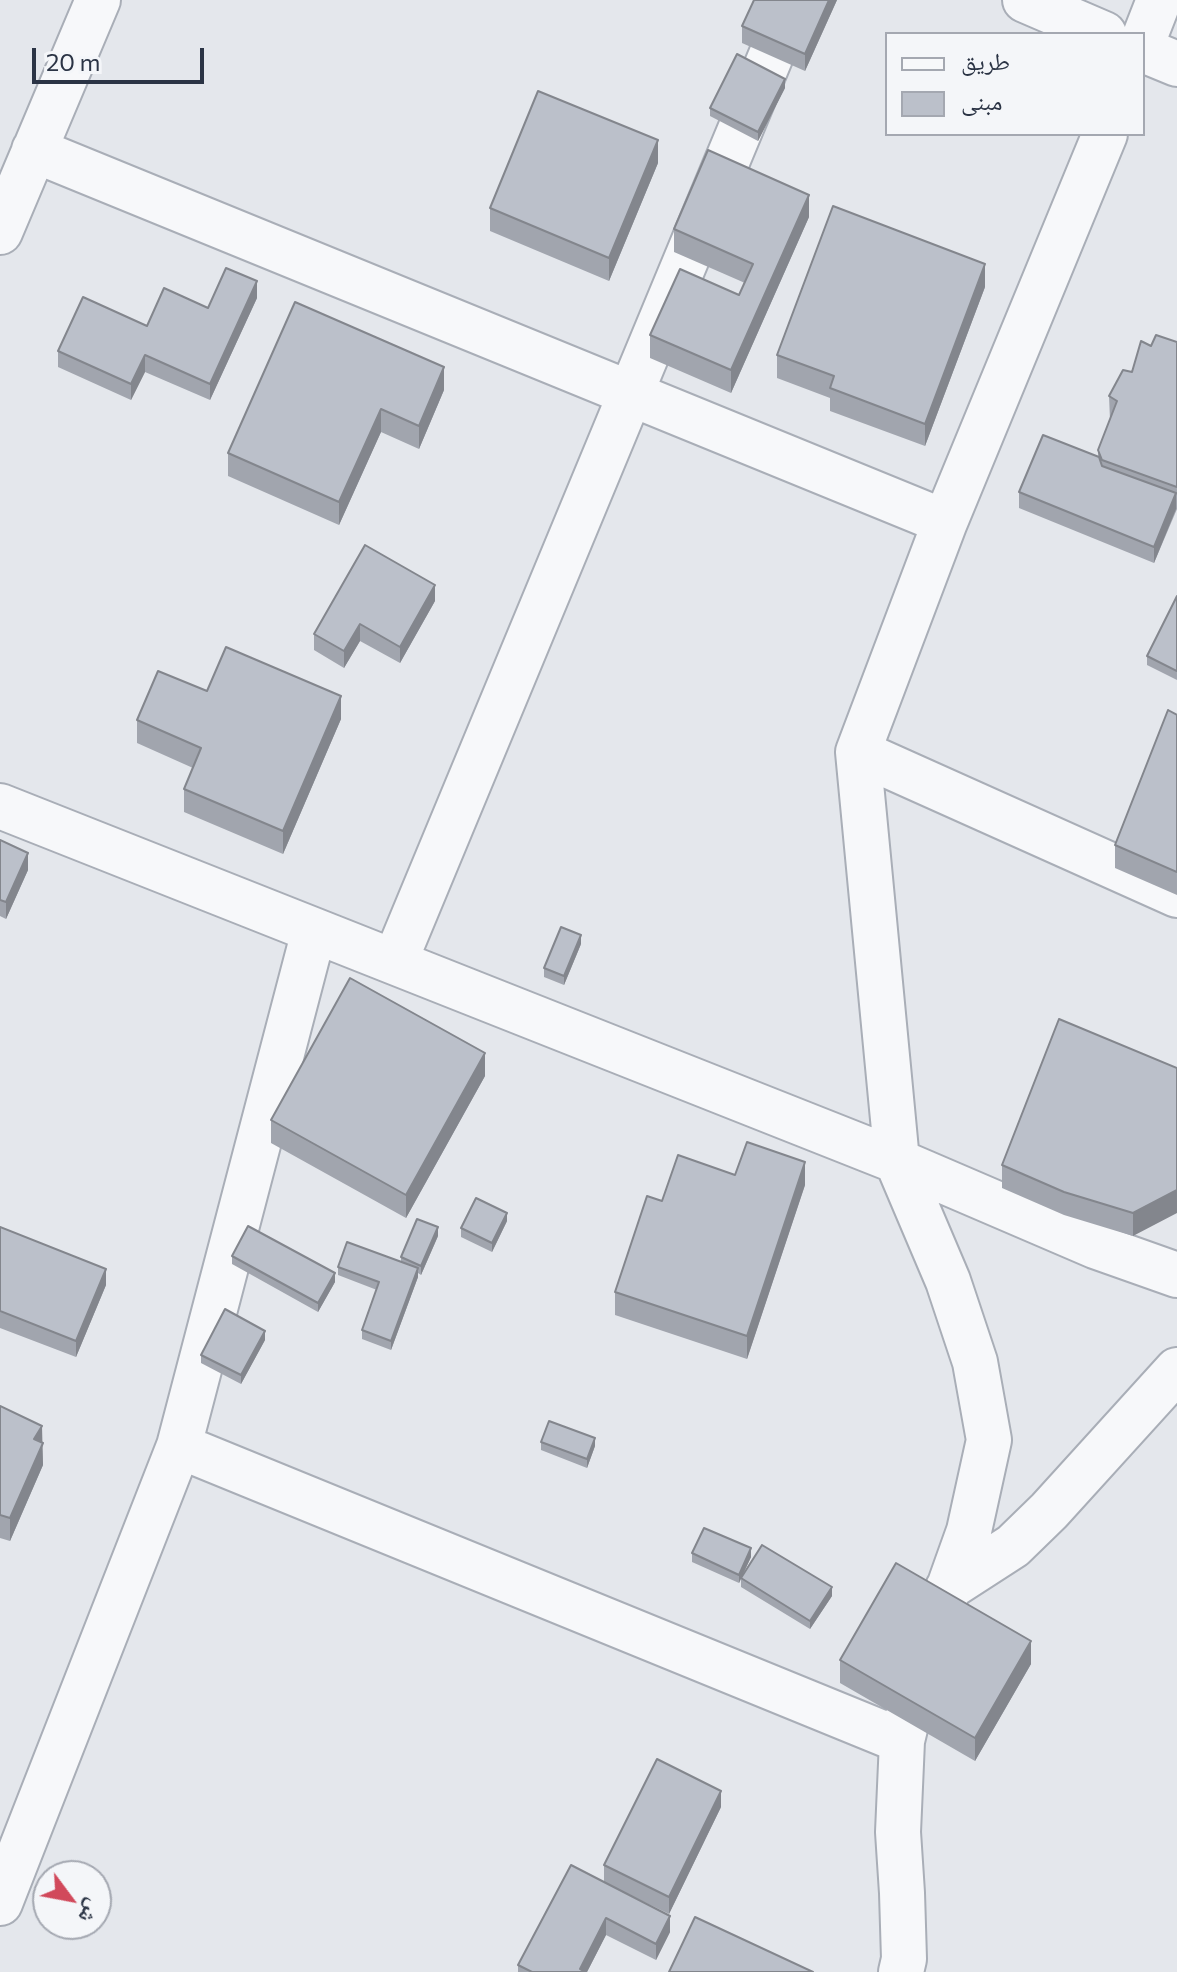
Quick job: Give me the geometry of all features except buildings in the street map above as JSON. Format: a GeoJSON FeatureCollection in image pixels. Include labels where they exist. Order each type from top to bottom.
{"type":"FeatureCollection","features":[{"type":"Feature","properties":{"kind":"street"},"geometry":{"type":"LineString","coordinates":[[0,232],[98,0]]}},
{"type":"Feature","properties":{"kind":"street"},"geometry":{"type":"LineString","coordinates":[[395,961],[794,0]]}},
{"type":"Feature","properties":{"kind":"street"},"geometry":{"type":"LineString","coordinates":[[1025,0],[1099,32]]}},
{"type":"Feature","properties":{"kind":"street"},"geometry":{"type":"LineString","coordinates":[[1145,36],[1159,0]]}},
{"type":"Feature","properties":{"kind":"street"},"geometry":{"type":"LineString","coordinates":[[1145,51],[1177,64]]}},
{"type":"Feature","properties":{"kind":"street"},"geometry":{"type":"LineString","coordinates":[[901,1972],[904,1959],[898,1832],[902,1741],[918,1674],[969,1531],[989,1440],[975,1362],[948,1281],[897,1161],[858,752],[945,522],[1104,136]]}},
{"type":"Feature","properties":{"kind":"street"},"geometry":{"type":"LineString","coordinates":[[34,150],[945,522]]}},
{"type":"Feature","properties":{"kind":"street"},"geometry":{"type":"LineString","coordinates":[[858,752],[1177,895]]}},
{"type":"Feature","properties":{"kind":"street"},"geometry":{"type":"LineString","coordinates":[[0,806],[897,1161],[1095,1246],[1177,1275]]}},
{"type":"Feature","properties":{"kind":"street"},"geometry":{"type":"LineString","coordinates":[[0,1903],[179,1446],[314,931]]}},
{"type":"Feature","properties":{"kind":"street"},"geometry":{"type":"LineString","coordinates":[[948,1588],[1013,1546],[1049,1511],[1177,1370]]}},
{"type":"Feature","properties":{"kind":"street"},"geometry":{"type":"LineString","coordinates":[[179,1446],[902,1741]]}}]}
